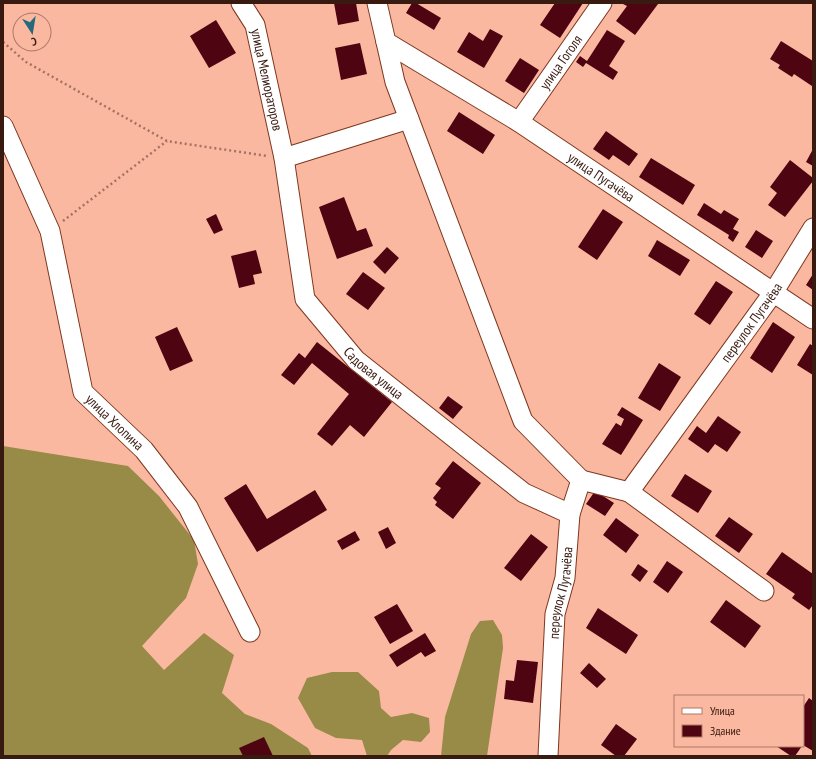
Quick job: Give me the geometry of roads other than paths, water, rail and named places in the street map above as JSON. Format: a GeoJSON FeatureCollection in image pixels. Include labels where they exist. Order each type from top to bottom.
{"type":"FeatureCollection","features":[{"type":"Feature","properties":{"kind":"street","name":"улица Мелиораторов"},"geometry":{"type":"LineString","coordinates":[[241,3],[254,25],[284,158]]}},
{"type":"Feature","properties":{"kind":"street"},"geometry":{"type":"LineString","coordinates":[[377,3],[395,82],[523,421],[581,480],[629,492],[764,591]]}},
{"type":"Feature","properties":{"kind":"street","name":"улица Гоголя"},"geometry":{"type":"LineString","coordinates":[[519,122],[602,3]]}},
{"type":"Feature","properties":{"kind":"street","name":"улица Пугачёва"},"geometry":{"type":"LineString","coordinates":[[386,42],[519,122],[813,319]]}},
{"type":"Feature","properties":{"kind":"street"},"geometry":{"type":"LineString","coordinates":[[284,158],[409,119]]}},
{"type":"Feature","properties":{"kind":"street","name":"улица Хлопина"},"geometry":{"type":"LineString","coordinates":[[3,126],[50,231],[83,392],[144,450],[188,507],[250,632]]}},
{"type":"Feature","properties":{"kind":"street","name":"Садовая улица"},"geometry":{"type":"LineString","coordinates":[[284,158],[305,299],[356,360],[524,493],[570,514]]}},
{"type":"Feature","properties":{"kind":"street","name":"переулок Пугачёва"},"geometry":{"type":"LineString","coordinates":[[629,492],[773,293],[813,228]]}},
{"type":"Feature","properties":{"kind":"street","name":"переулок Пугачёва"},"geometry":{"type":"LineString","coordinates":[[548,756],[555,614],[565,578],[570,514],[581,480]]}}]}
